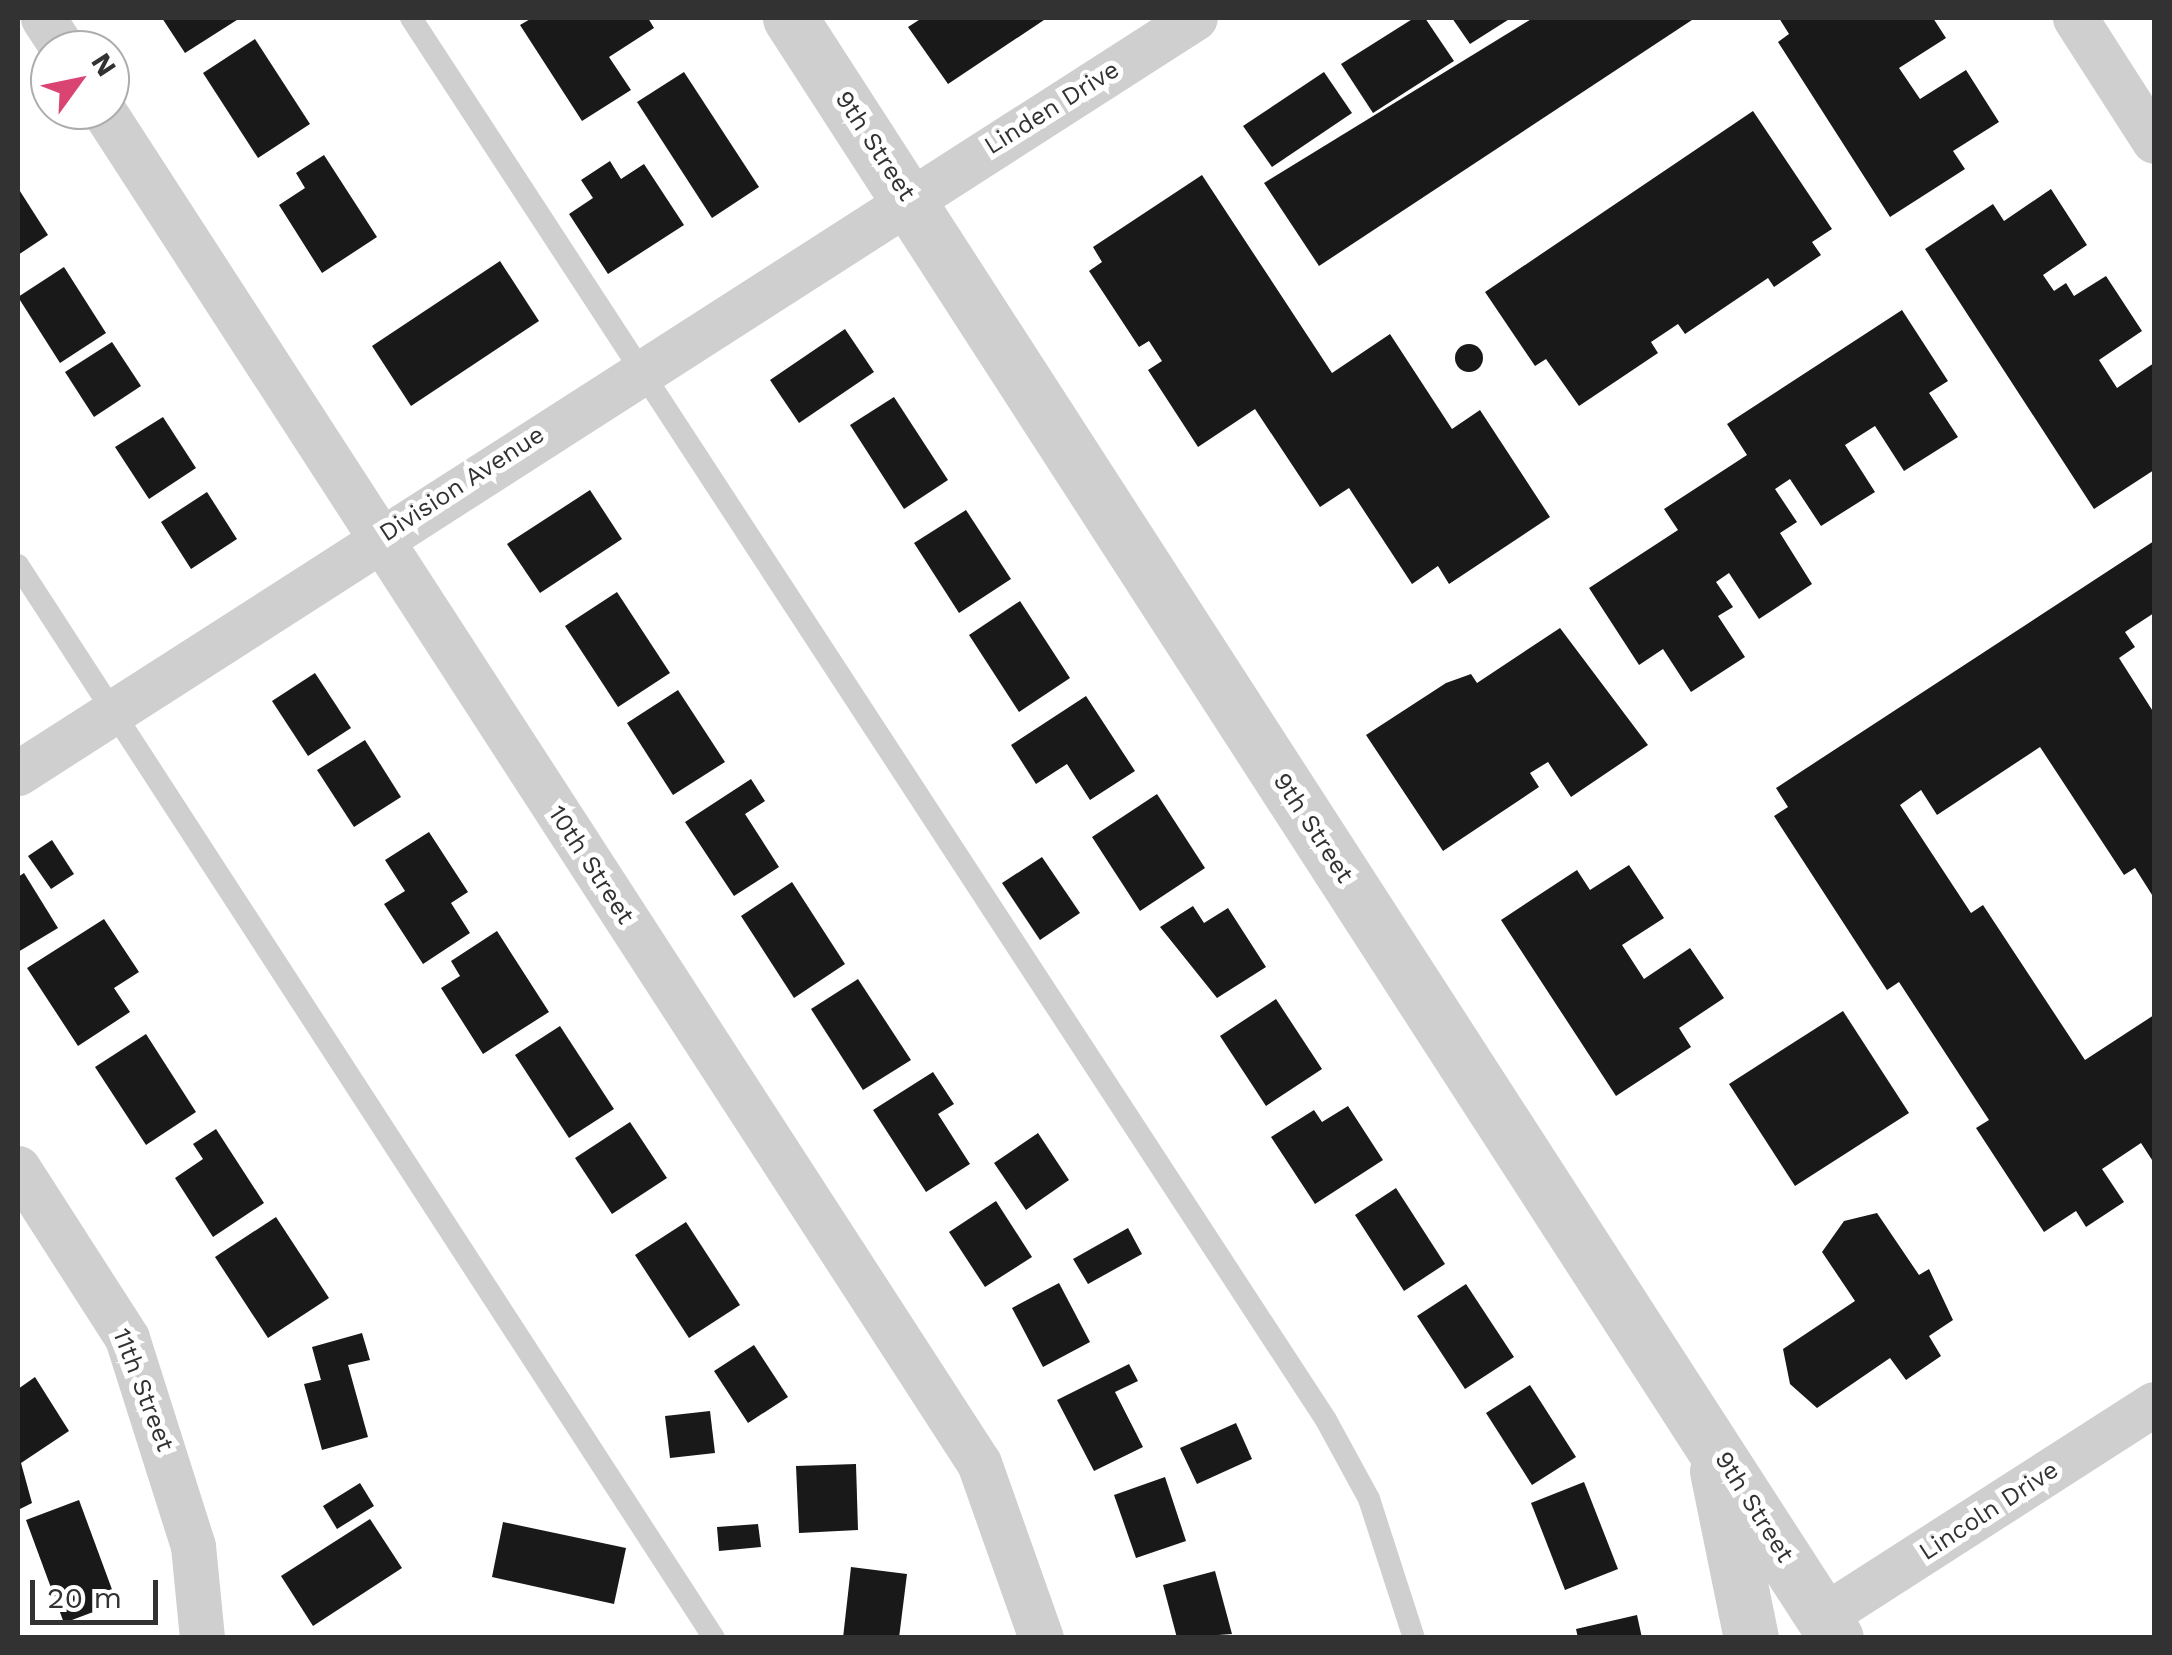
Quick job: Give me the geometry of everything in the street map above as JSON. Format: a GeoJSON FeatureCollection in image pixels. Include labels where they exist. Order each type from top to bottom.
{"type":"FeatureCollection","features":[{"type":"Feature","properties":{"kind":"street","name":"9th Street"},"geometry":{"type":"LineString","coordinates":[[790,18],[910,198],[1829,1627]]}},
{"type":"Feature","properties":{"kind":"street","name":"Linden Drive"},"geometry":{"type":"LineString","coordinates":[[910,198],[1195,18]]}},
{"type":"Feature","properties":{"kind":"street"},"geometry":{"type":"LineString","coordinates":[[2074,18],[2150,127]]}},
{"type":"Feature","properties":{"kind":"street","name":"10th Street"},"geometry":{"type":"LineString","coordinates":[[116,130],[978,1463],[1041,1638]]}},
{"type":"Feature","properties":{"kind":"street","name":"Division Avenue"},"geometry":{"type":"LineString","coordinates":[[18,773],[910,198]]}},
{"type":"Feature","properties":{"kind":"street","name":"11th Street"},"geometry":{"type":"LineString","coordinates":[[18,1168],[127,1338],[193,1546],[202,1638]]}},
{"type":"Feature","properties":{"kind":"street","name":"Lincoln Drive"},"geometry":{"type":"LineString","coordinates":[[1829,1627],[2154,1404]]}},
{"type":"Feature","properties":{"kind":"street"},"geometry":{"type":"LineString","coordinates":[[1710,1439],[1751,1638]]}},
{"type":"Feature","properties":{"kind":"lane"},"geometry":{"type":"LineString","coordinates":[[411,18],[1326,1420],[1369,1500],[1414,1638]]}},
{"type":"Feature","properties":{"kind":"lane"},"geometry":{"type":"LineString","coordinates":[[18,565],[714,1638]]}},
{"type":"Feature","properties":{"kind":"building"},"geometry":{"type":"Polygon","coordinates":[[[162,18],[240,18],[185,53],[162,18]]]}},
{"type":"Feature","properties":{"kind":"building"},"geometry":{"type":"Polygon","coordinates":[[[532,18],[648,18],[654,28],[609,57],[631,90],[582,121],[520,25],[532,18]]]}},
{"type":"Feature","properties":{"kind":"building"},"geometry":{"type":"Polygon","coordinates":[[[922,18],[1047,18],[948,84],[908,27],[922,18]]]}},
{"type":"Feature","properties":{"kind":"building"},"geometry":{"type":"Polygon","coordinates":[[[1414,18],[1425,18],[1454,61],[1373,113],[1341,64],[1414,18]]]}},
{"type":"Feature","properties":{"kind":"building"},"geometry":{"type":"Polygon","coordinates":[[[1452,18],[1511,18],[1470,44],[1452,18]]]}},
{"type":"Feature","properties":{"kind":"building"},"geometry":{"type":"Polygon","coordinates":[[[1533,18],[1695,18],[1319,266],[1264,183],[1533,18]]]}},
{"type":"Feature","properties":{"kind":"building"},"geometry":{"type":"Polygon","coordinates":[[[1779,18],[1933,18],[1946,38],[1899,68],[1920,99],[1966,70],[1999,122],[1953,151],[1965,169],[1890,217],[1778,42],[1789,34],[1779,18]]]}},
{"type":"Feature","properties":{"kind":"building"},"geometry":{"type":"Polygon","coordinates":[[[255,39],[310,124],[258,158],[203,73],[255,39]]]}},
{"type":"Feature","properties":{"kind":"building"},"geometry":{"type":"Polygon","coordinates":[[[684,72],[759,187],[712,218],[637,102],[684,72]]]}},
{"type":"Feature","properties":{"kind":"building"},"geometry":{"type":"Polygon","coordinates":[[[1324,72],[1352,113],[1272,167],[1243,126],[1324,72]]]}},
{"type":"Feature","properties":{"kind":"building"},"geometry":{"type":"Polygon","coordinates":[[[1753,111],[1832,229],[1812,242],[1821,255],[1774,287],[1768,278],[1685,334],[1678,324],[1651,342],[1658,353],[1579,406],[1546,359],[1535,366],[1485,292],[1753,111]]]}},
{"type":"Feature","properties":{"kind":"building"},"geometry":{"type":"Polygon","coordinates":[[[324,155],[377,237],[322,273],[279,205],[305,188],[296,173],[324,155]]]}},
{"type":"Feature","properties":{"kind":"building"},"geometry":{"type":"Polygon","coordinates":[[[610,161],[621,179],[644,164],[684,225],[608,274],[569,214],[593,198],[581,180],[610,161]]]}},
{"type":"Feature","properties":{"kind":"building"},"geometry":{"type":"Polygon","coordinates":[[[1202,175],[1332,373],[1390,334],[1452,429],[1480,410],[1550,517],[1449,584],[1438,566],[1412,584],[1349,488],[1320,507],[1255,409],[1198,447],[1148,370],[1162,361],[1149,341],[1139,347],[1089,271],[1102,262],[1093,247],[1202,175]]]}},
{"type":"Feature","properties":{"kind":"building"},"geometry":{"type":"Polygon","coordinates":[[[18,188],[48,235],[18,255],[18,188]]]}},
{"type":"Feature","properties":{"kind":"building"},"geometry":{"type":"Polygon","coordinates":[[[2051,189],[2087,245],[2043,275],[2054,291],[2066,283],[2074,296],[2106,276],[2142,331],[2099,360],[2117,388],[2154,363],[2154,470],[2094,509],[1925,249],[1993,204],[2004,221],[2051,189]]]}},
{"type":"Feature","properties":{"kind":"building"},"geometry":{"type":"Polygon","coordinates":[[[500,261],[539,321],[411,406],[372,346],[500,261]]]}},
{"type":"Feature","properties":{"kind":"building"},"geometry":{"type":"Polygon","coordinates":[[[64,267],[106,333],[60,363],[18,297],[64,267]]]}},
{"type":"Feature","properties":{"kind":"building"},"geometry":{"type":"Polygon","coordinates":[[[1902,310],[1948,381],[1929,393],[1958,437],[1904,471],[1875,426],[1845,445],[1875,492],[1821,526],[1790,479],[1775,489],[1797,522],[1780,533],[1812,584],[1759,619],[1729,573],[1716,582],[1733,607],[1718,616],[1745,657],[1691,692],[1663,649],[1639,665],[1589,588],[1678,530],[1664,509],[1747,455],[1727,424],[1902,310]]]}},
{"type":"Feature","properties":{"kind":"building"},"geometry":{"type":"Polygon","coordinates":[[[845,329],[874,372],[799,423],[770,380],[845,329]]]}},
{"type":"Feature","properties":{"kind":"building"},"geometry":{"type":"Polygon","coordinates":[[[112,342],[141,386],[94,417],[65,372],[112,342]]]}},
{"type":"Feature","properties":{"kind":"building"},"geometry":{"type":"Polygon","coordinates":[[[1469,344],[1479,348],[1483,358],[1479,368],[1469,372],[1459,368],[1455,358],[1459,348],[1469,344]]]}},
{"type":"Feature","properties":{"kind":"building"},"geometry":{"type":"Polygon","coordinates":[[[894,397],[948,480],[904,509],[850,425],[894,397]]]}},
{"type":"Feature","properties":{"kind":"building"},"geometry":{"type":"Polygon","coordinates":[[[163,417],[196,468],[149,499],[115,447],[163,417]]]}},
{"type":"Feature","properties":{"kind":"building"},"geometry":{"type":"Polygon","coordinates":[[[590,490],[622,539],[540,593],[507,544],[590,490]]]}},
{"type":"Feature","properties":{"kind":"building"},"geometry":{"type":"Polygon","coordinates":[[[207,492],[237,539],[191,569],[161,522],[207,492]]]}},
{"type":"Feature","properties":{"kind":"building"},"geometry":{"type":"Polygon","coordinates":[[[966,510],[1011,579],[959,613],[914,543],[966,510]]]}},
{"type":"Feature","properties":{"kind":"building"},"geometry":{"type":"Polygon","coordinates":[[[2154,541],[2154,613],[2125,632],[2135,647],[2119,658],[2154,713],[2154,898],[2135,868],[2124,875],[2040,747],[1937,815],[1921,790],[1900,805],[1971,913],[1983,905],[2085,1060],[2154,1015],[2154,1163],[2141,1143],[2102,1169],[2124,1202],[2086,1227],[2076,1211],[2044,1232],[1976,1128],[1989,1120],[1899,982],[1887,990],[1774,816],[1788,807],[1776,788],[2154,541]]]}},
{"type":"Feature","properties":{"kind":"building"},"geometry":{"type":"Polygon","coordinates":[[[617,592],[670,673],[618,707],[565,626],[617,592]]]}},
{"type":"Feature","properties":{"kind":"building"},"geometry":{"type":"Polygon","coordinates":[[[1020,601],[1070,678],[1019,712],[969,635],[1020,601]]]}},
{"type":"Feature","properties":{"kind":"building"},"geometry":{"type":"Polygon","coordinates":[[[1560,628],[1648,745],[1571,797],[1548,762],[1530,773],[1539,787],[1443,851],[1366,735],[1446,683],[1471,674],[1477,683],[1560,628]]]}},
{"type":"Feature","properties":{"kind":"building"},"geometry":{"type":"Polygon","coordinates":[[[315,673],[351,728],[308,756],[272,701],[315,673]]]}},
{"type":"Feature","properties":{"kind":"building"},"geometry":{"type":"Polygon","coordinates":[[[678,690],[725,762],[673,795],[627,723],[678,690]]]}},
{"type":"Feature","properties":{"kind":"building"},"geometry":{"type":"Polygon","coordinates":[[[1086,696],[1135,771],[1090,800],[1067,764],[1036,784],[1011,745],[1086,696]]]}},
{"type":"Feature","properties":{"kind":"building"},"geometry":{"type":"Polygon","coordinates":[[[365,740],[401,797],[354,827],[317,770],[365,740]]]}},
{"type":"Feature","properties":{"kind":"building"},"geometry":{"type":"Polygon","coordinates":[[[751,779],[765,801],[745,814],[779,867],[734,896],[685,822],[751,779]]]}},
{"type":"Feature","properties":{"kind":"building"},"geometry":{"type":"Polygon","coordinates":[[[1157,794],[1205,868],[1140,911],[1092,837],[1157,794]]]}},
{"type":"Feature","properties":{"kind":"building"},"geometry":{"type":"Polygon","coordinates":[[[429,832],[468,892],[451,903],[470,933],[423,964],[384,904],[405,891],[385,860],[429,832]]]}},
{"type":"Feature","properties":{"kind":"building"},"geometry":{"type":"Polygon","coordinates":[[[52,840],[74,874],[51,889],[28,856],[52,840]]]}},
{"type":"Feature","properties":{"kind":"building"},"geometry":{"type":"Polygon","coordinates":[[[1042,857],[1080,913],[1040,940],[1002,883],[1042,857]]]}},
{"type":"Feature","properties":{"kind":"building"},"geometry":{"type":"Polygon","coordinates":[[[1629,865],[1664,918],[1622,945],[1644,979],[1690,948],[1724,998],[1679,1028],[1691,1047],[1616,1096],[1501,920],[1577,870],[1590,890],[1629,865]]]}},
{"type":"Feature","properties":{"kind":"building"},"geometry":{"type":"Polygon","coordinates":[[[24,873],[58,928],[18,952],[18,877],[24,873]]]}},
{"type":"Feature","properties":{"kind":"building"},"geometry":{"type":"Polygon","coordinates":[[[792,882],[845,964],[794,998],[741,916],[792,882]]]}},
{"type":"Feature","properties":{"kind":"building"},"geometry":{"type":"Polygon","coordinates":[[[1193,906],[1204,923],[1228,908],[1266,967],[1217,998],[1160,927],[1193,906]]]}},
{"type":"Feature","properties":{"kind":"building"},"geometry":{"type":"Polygon","coordinates":[[[104,919],[139,972],[114,988],[130,1012],[78,1046],[27,968],[104,919]]]}},
{"type":"Feature","properties":{"kind":"building"},"geometry":{"type":"Polygon","coordinates":[[[497,931],[549,1012],[483,1054],[441,988],[460,976],[451,961],[497,931]]]}},
{"type":"Feature","properties":{"kind":"building"},"geometry":{"type":"Polygon","coordinates":[[[858,979],[911,1060],[863,1090],[811,1009],[858,979]]]}},
{"type":"Feature","properties":{"kind":"building"},"geometry":{"type":"Polygon","coordinates":[[[1276,999],[1322,1069],[1266,1106],[1220,1036],[1276,999]]]}},
{"type":"Feature","properties":{"kind":"building"},"geometry":{"type":"Polygon","coordinates":[[[1843,1011],[1909,1113],[1795,1186],[1729,1084],[1843,1011]]]}},
{"type":"Feature","properties":{"kind":"building"},"geometry":{"type":"Polygon","coordinates":[[[560,1026],[614,1109],[569,1138],[515,1055],[560,1026]]]}},
{"type":"Feature","properties":{"kind":"building"},"geometry":{"type":"Polygon","coordinates":[[[146,1034],[196,1112],[146,1145],[95,1067],[146,1034]]]}},
{"type":"Feature","properties":{"kind":"building"},"geometry":{"type":"Polygon","coordinates":[[[933,1072],[954,1104],[938,1114],[970,1164],[926,1192],[873,1110],[933,1072]]]}},
{"type":"Feature","properties":{"kind":"building"},"geometry":{"type":"Polygon","coordinates":[[[1348,1106],[1383,1160],[1315,1204],[1271,1137],[1314,1110],[1322,1122],[1348,1106]]]}},
{"type":"Feature","properties":{"kind":"building"},"geometry":{"type":"Polygon","coordinates":[[[630,1122],[667,1178],[612,1214],[575,1158],[630,1122]]]}},
{"type":"Feature","properties":{"kind":"building"},"geometry":{"type":"Polygon","coordinates":[[[216,1129],[264,1203],[213,1237],[175,1178],[203,1159],[193,1144],[216,1129]]]}},
{"type":"Feature","properties":{"kind":"building"},"geometry":{"type":"Polygon","coordinates":[[[1038,1133],[1069,1180],[1026,1210],[994,1163],[1038,1133]]]}},
{"type":"Feature","properties":{"kind":"building"},"geometry":{"type":"Polygon","coordinates":[[[1396,1188],[1445,1264],[1404,1291],[1355,1215],[1396,1188]]]}},
{"type":"Feature","properties":{"kind":"building"},"geometry":{"type":"Polygon","coordinates":[[[996,1201],[1032,1257],[985,1287],[949,1232],[996,1201]]]}},
{"type":"Feature","properties":{"kind":"building"},"geometry":{"type":"Polygon","coordinates":[[[1877,1213],[1919,1275],[1929,1269],[1953,1320],[1929,1336],[1941,1356],[1906,1380],[1890,1358],[1817,1408],[1790,1384],[1783,1349],[1855,1301],[1822,1252],[1844,1221],[1877,1213]]]}},
{"type":"Feature","properties":{"kind":"building"},"geometry":{"type":"Polygon","coordinates":[[[276,1217],[329,1298],[268,1338],[215,1257],[276,1217]]]}},
{"type":"Feature","properties":{"kind":"building"},"geometry":{"type":"Polygon","coordinates":[[[686,1222],[740,1305],[689,1338],[635,1255],[686,1222]]]}},
{"type":"Feature","properties":{"kind":"building"},"geometry":{"type":"Polygon","coordinates":[[[1128,1228],[1142,1254],[1088,1284],[1073,1259],[1128,1228]]]}},
{"type":"Feature","properties":{"kind":"building"},"geometry":{"type":"Polygon","coordinates":[[[1059,1283],[1090,1342],[1043,1367],[1012,1308],[1059,1283]]]}},
{"type":"Feature","properties":{"kind":"building"},"geometry":{"type":"Polygon","coordinates":[[[1466,1284],[1514,1357],[1465,1389],[1417,1316],[1466,1284]]]}},
{"type":"Feature","properties":{"kind":"building"},"geometry":{"type":"Polygon","coordinates":[[[362,1333],[370,1360],[348,1365],[368,1437],[322,1450],[304,1384],[321,1380],[312,1347],[362,1333]]]}},
{"type":"Feature","properties":{"kind":"building"},"geometry":{"type":"Polygon","coordinates":[[[754,1345],[788,1397],[748,1423],[714,1371],[754,1345]]]}},
{"type":"Feature","properties":{"kind":"building"},"geometry":{"type":"Polygon","coordinates":[[[1129,1364],[1138,1381],[1115,1392],[1143,1447],[1094,1471],[1057,1400],[1129,1364]]]}},
{"type":"Feature","properties":{"kind":"building"},"geometry":{"type":"Polygon","coordinates":[[[35,1377],[69,1431],[21,1463],[32,1503],[18,1510],[18,1389],[35,1377]]]}},
{"type":"Feature","properties":{"kind":"building"},"geometry":{"type":"Polygon","coordinates":[[[1530,1385],[1576,1457],[1532,1485],[1486,1413],[1530,1385]]]}},
{"type":"Feature","properties":{"kind":"building"},"geometry":{"type":"Polygon","coordinates":[[[710,1411],[715,1453],[670,1458],[665,1416],[710,1411]]]}},
{"type":"Feature","properties":{"kind":"building"},"geometry":{"type":"Polygon","coordinates":[[[1236,1423],[1252,1459],[1197,1484],[1180,1448],[1236,1423]]]}},
{"type":"Feature","properties":{"kind":"building"},"geometry":{"type":"Polygon","coordinates":[[[856,1464],[858,1530],[799,1533],[796,1466],[856,1464]]]}},
{"type":"Feature","properties":{"kind":"building"},"geometry":{"type":"Polygon","coordinates":[[[1165,1477],[1186,1541],[1136,1558],[1114,1495],[1165,1477]]]}},
{"type":"Feature","properties":{"kind":"building"},"geometry":{"type":"Polygon","coordinates":[[[1584,1482],[1618,1569],[1565,1590],[1531,1503],[1584,1482]]]}},
{"type":"Feature","properties":{"kind":"building"},"geometry":{"type":"Polygon","coordinates":[[[360,1483],[374,1506],[337,1529],[323,1506],[360,1483]]]}},
{"type":"Feature","properties":{"kind":"building"},"geometry":{"type":"Polygon","coordinates":[[[79,1500],[117,1603],[64,1623],[26,1520],[79,1500]]]}},
{"type":"Feature","properties":{"kind":"building"},"geometry":{"type":"Polygon","coordinates":[[[370,1519],[402,1568],[313,1626],[281,1576],[370,1519]]]}},
{"type":"Feature","properties":{"kind":"building"},"geometry":{"type":"Polygon","coordinates":[[[503,1522],[626,1548],[614,1604],[492,1577],[503,1522]]]}},
{"type":"Feature","properties":{"kind":"building"},"geometry":{"type":"Polygon","coordinates":[[[758,1524],[761,1547],[719,1551],[717,1527],[758,1524]]]}},
{"type":"Feature","properties":{"kind":"building"},"geometry":{"type":"Polygon","coordinates":[[[851,1567],[907,1574],[899,1638],[843,1638],[851,1567]]]}},
{"type":"Feature","properties":{"kind":"building"},"geometry":{"type":"Polygon","coordinates":[[[1215,1571],[1232,1634],[1177,1638],[1163,1585],[1215,1571]]]}},
{"type":"Feature","properties":{"kind":"building"},"geometry":{"type":"Polygon","coordinates":[[[1637,1615],[1642,1638],[1578,1638],[1576,1629],[1637,1615]]]}}]}
